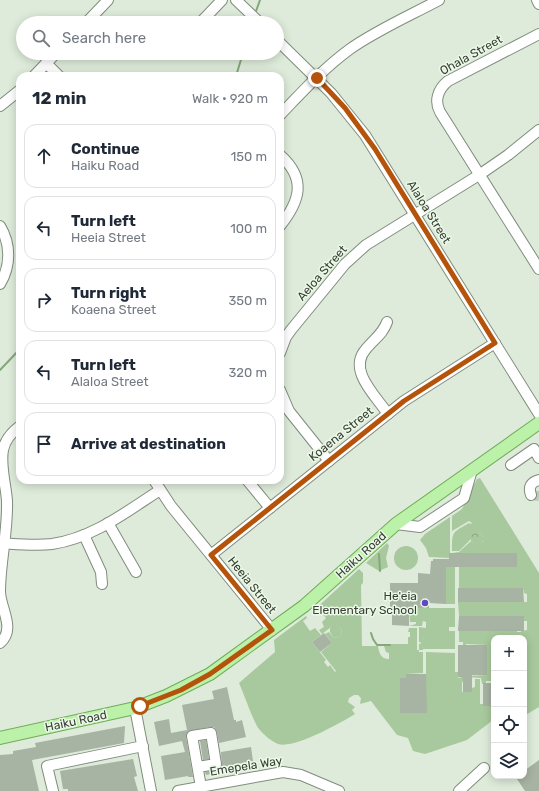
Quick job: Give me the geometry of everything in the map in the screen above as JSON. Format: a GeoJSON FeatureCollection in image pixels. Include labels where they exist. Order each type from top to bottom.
{"type":"FeatureCollection","features":[{"type":"Feature","properties":{"kind":"main road","name":"Haiku Road"},"geometry":{"type":"LineString","coordinates":[[0,738],[135,708],[166,696],[210,674],[316,597],[396,524],[539,424]]}},
{"type":"Feature","properties":{"kind":"street"},"geometry":{"type":"LineString","coordinates":[[93,16],[108,0]]}},
{"type":"Feature","properties":{"kind":"street"},"geometry":{"type":"LineString","coordinates":[[207,16],[222,0]]}},
{"type":"Feature","properties":{"kind":"street"},"geometry":{"type":"LineString","coordinates":[[236,0],[252,16]]}},
{"type":"Feature","properties":{"kind":"street"},"geometry":{"type":"LineString","coordinates":[[284,111],[338,58],[361,42],[439,0]]}},
{"type":"Feature","properties":{"kind":"street"},"geometry":{"type":"LineString","coordinates":[[537,0],[539,4]]}},
{"type":"Feature","properties":{"kind":"street","name":"Ohala Street"},"geometry":{"type":"LineString","coordinates":[[539,34],[448,81],[440,90],[437,98],[438,109],[539,269]]}},
{"type":"Feature","properties":{"kind":"street","name":"Alaloa Street"},"geometry":{"type":"LineString","coordinates":[[284,47],[317,78],[345,108],[365,135],[539,414]]}},
{"type":"Feature","properties":{"kind":"street"},"geometry":{"type":"LineString","coordinates":[[38,72],[49,60]]}},
{"type":"Feature","properties":{"kind":"street"},"geometry":{"type":"LineString","coordinates":[[46,63],[55,72]]}},
{"type":"Feature","properties":{"kind":"street"},"geometry":{"type":"LineString","coordinates":[[0,106],[16,93]]}},
{"type":"Feature","properties":{"kind":"street","name":"Aeloa Street"},"geometry":{"type":"LineString","coordinates":[[284,341],[291,330],[345,264],[366,245],[416,215],[508,155],[539,130]]}},
{"type":"Feature","properties":{"kind":"street"},"geometry":{"type":"LineString","coordinates":[[284,158],[293,169],[297,180],[298,192],[292,210],[284,221]]}},
{"type":"Feature","properties":{"kind":"street"},"geometry":{"type":"LineString","coordinates":[[0,226],[7,242],[8,254],[7,268],[0,284]]}},
{"type":"Feature","properties":{"kind":"street"},"geometry":{"type":"LineString","coordinates":[[387,322],[380,335],[364,350],[360,357],[359,365],[361,377],[388,414]]}},
{"type":"Feature","properties":{"kind":"street","name":"Koaena Street"},"geometry":{"type":"LineString","coordinates":[[211,555],[388,414],[419,391],[495,343]]}},
{"type":"Feature","properties":{"kind":"street"},"geometry":{"type":"LineString","coordinates":[[284,399],[289,411],[329,461]]}},
{"type":"Feature","properties":{"kind":"street"},"geometry":{"type":"LineString","coordinates":[[0,643],[6,636],[8,630],[8,623],[0,592],[2,543],[7,504],[2,455],[7,440],[16,429]]}},
{"type":"Feature","properties":{"kind":"street"},"geometry":{"type":"LineString","coordinates":[[511,465],[534,449],[539,458]]}},
{"type":"Feature","properties":{"kind":"street"},"geometry":{"type":"LineString","coordinates":[[396,524],[420,528],[464,498],[472,470]]}},
{"type":"Feature","properties":{"kind":"street"},"geometry":{"type":"LineString","coordinates":[[536,495],[529,490],[535,481],[539,480]]}},
{"type":"Feature","properties":{"kind":"street","name":"Heeia Street"},"geometry":{"type":"LineString","coordinates":[[156,484],[171,506],[272,630]]}},
{"type":"Feature","properties":{"kind":"street"},"geometry":{"type":"LineString","coordinates":[[250,484],[270,508]]}},
{"type":"Feature","properties":{"kind":"street"},"geometry":{"type":"LineString","coordinates":[[2,543],[46,544],[64,542],[84,535],[108,523],[160,490]]}},
{"type":"Feature","properties":{"kind":"street"},"geometry":{"type":"LineString","coordinates":[[108,523],[136,572]]}},
{"type":"Feature","properties":{"kind":"street"},"geometry":{"type":"LineString","coordinates":[[84,535],[101,572],[102,584]]}},
{"type":"Feature","properties":{"kind":"street"},"geometry":{"type":"LineString","coordinates":[[135,708],[151,791]]}},
{"type":"Feature","properties":{"kind":"street"},"geometry":{"type":"LineString","coordinates":[[53,791],[47,766],[143,746]]}},
{"type":"Feature","properties":{"kind":"street"},"geometry":{"type":"LineString","coordinates":[[198,767],[202,787]]}},
{"type":"Feature","properties":{"kind":"street"},"geometry":{"type":"LineString","coordinates":[[459,791],[484,768]]}},
{"type":"Feature","properties":{"kind":"street","name":"Emepela Way"},"geometry":{"type":"LineString","coordinates":[[178,791],[202,787],[218,787],[277,773],[290,772],[301,775],[338,791]]}},
{"type":"Feature","properties":{"kind":"green space"},"geometry":{"type":"Polygon","coordinates":[[[480,478],[539,573],[539,707],[527,714],[527,635],[491,635],[491,681],[486,681],[486,683],[482,684],[481,678],[466,677],[487,675],[487,645],[466,644],[466,647],[463,647],[463,642],[459,642],[459,631],[521,632],[527,630],[527,621],[524,621],[524,616],[459,616],[458,602],[527,602],[527,594],[524,593],[523,588],[459,588],[459,567],[517,567],[517,553],[452,553],[459,552],[471,541],[473,543],[481,543],[484,540],[484,537],[479,532],[471,536],[471,539],[459,551],[452,551],[452,540],[454,533],[469,523],[472,523],[469,521],[452,531],[452,516],[462,509],[477,479],[480,478]]]}},
{"type":"Feature","properties":{"kind":"green space"},"geometry":{"type":"Polygon","coordinates":[[[450,517],[449,558],[429,557],[426,548],[420,540],[425,534],[450,517]]]}},
{"type":"Feature","properties":{"kind":"green space"},"geometry":{"type":"Polygon","coordinates":[[[474,532],[479,532],[484,537],[484,540],[481,543],[473,543],[471,541],[471,536],[474,532]]]}},
{"type":"Feature","properties":{"kind":"green space"},"geometry":{"type":"Polygon","coordinates":[[[387,543],[389,546],[386,558],[388,567],[379,571],[366,563],[387,543]]]}},
{"type":"Feature","properties":{"kind":"green space"},"geometry":{"type":"Polygon","coordinates":[[[406,546],[415,549],[418,558],[415,567],[406,570],[397,567],[394,558],[397,549],[406,546]]]}},
{"type":"Feature","properties":{"kind":"green space"},"geometry":{"type":"Polygon","coordinates":[[[446,561],[455,567],[455,604],[446,604],[446,561]]]}},
{"type":"Feature","properties":{"kind":"green space"},"geometry":{"type":"Polygon","coordinates":[[[359,569],[363,573],[363,583],[361,585],[362,646],[378,646],[381,655],[384,658],[389,659],[389,653],[386,652],[384,646],[390,646],[390,644],[408,644],[408,637],[410,637],[410,632],[408,632],[409,628],[417,628],[417,650],[419,650],[419,652],[423,652],[423,673],[406,674],[406,678],[400,678],[400,713],[426,713],[426,652],[455,653],[455,672],[458,672],[458,678],[462,678],[463,676],[464,681],[462,682],[462,692],[472,692],[472,688],[475,687],[475,679],[480,679],[480,704],[483,704],[483,706],[491,706],[491,722],[467,740],[425,754],[413,751],[408,738],[397,735],[371,701],[360,704],[361,698],[358,695],[354,695],[349,698],[348,702],[355,707],[352,710],[355,714],[329,729],[306,739],[286,745],[278,744],[268,738],[259,729],[251,714],[239,683],[275,652],[274,640],[306,616],[307,618],[303,621],[310,631],[315,628],[321,635],[312,642],[326,660],[324,662],[328,667],[330,665],[335,672],[336,671],[321,652],[332,643],[325,634],[329,632],[333,637],[337,638],[341,635],[342,630],[335,624],[322,634],[319,630],[324,627],[322,622],[326,618],[319,610],[316,612],[313,611],[359,569]]]}},
{"type":"Feature","properties":{"kind":"green space"},"geometry":{"type":"Polygon","coordinates":[[[409,608],[455,608],[455,627],[449,627],[449,631],[455,631],[455,649],[419,650],[419,644],[421,644],[423,648],[431,641],[427,638],[423,638],[421,642],[419,642],[419,627],[426,628],[426,622],[423,621],[422,626],[409,626],[416,624],[416,622],[410,622],[409,608]]]}},
{"type":"Feature","properties":{"kind":"green space"},"geometry":{"type":"Polygon","coordinates":[[[335,624],[342,630],[341,635],[337,638],[333,637],[330,632],[330,628],[335,624]]]}},
{"type":"Feature","properties":{"kind":"green space"},"geometry":{"type":"Polygon","coordinates":[[[424,638],[428,638],[430,639],[430,647],[424,648],[421,645],[421,641],[424,638]]]}},
{"type":"Feature","properties":{"kind":"building"},"geometry":{"type":"Polygon","coordinates":[[[449,553],[517,553],[517,567],[446,567],[446,604],[429,603],[429,608],[409,608],[409,626],[392,625],[390,583],[418,583],[418,573],[430,574],[431,561],[433,561],[433,559],[449,559],[449,553]]]}},
{"type":"Feature","properties":{"kind":"building"},"geometry":{"type":"Polygon","coordinates":[[[458,588],[523,588],[524,602],[458,602],[458,588]]]}},
{"type":"Feature","properties":{"kind":"building"},"geometry":{"type":"Polygon","coordinates":[[[459,616],[524,616],[524,631],[458,631],[459,616]]]}},
{"type":"Feature","properties":{"kind":"building"},"geometry":{"type":"Polygon","coordinates":[[[324,633],[332,643],[320,652],[312,642],[324,633]]]}},
{"type":"Feature","properties":{"kind":"building"},"geometry":{"type":"Polygon","coordinates":[[[458,645],[487,645],[487,675],[472,675],[472,692],[463,692],[463,678],[458,677],[458,645]]]}},
{"type":"Feature","properties":{"kind":"building"},"geometry":{"type":"Polygon","coordinates":[[[406,674],[426,674],[427,713],[400,713],[400,678],[406,678],[406,674]]]}},
{"type":"Feature","properties":{"kind":"building"},"geometry":{"type":"Polygon","coordinates":[[[483,683],[491,683],[491,706],[483,706],[483,683]]]}},
{"type":"Feature","properties":{"kind":"building"},"geometry":{"type":"Polygon","coordinates":[[[227,687],[234,720],[236,720],[236,722],[242,720],[246,737],[219,743],[217,732],[214,727],[188,731],[186,737],[193,777],[188,776],[165,780],[161,756],[185,752],[182,741],[159,746],[154,722],[169,719],[171,733],[187,730],[182,705],[214,699],[212,691],[227,687]]]}},
{"type":"Feature","properties":{"kind":"building"},"geometry":{"type":"Polygon","coordinates":[[[125,726],[124,743],[32,760],[39,791],[0,791],[0,755],[13,754],[13,751],[36,747],[35,743],[125,726]]]}},
{"type":"Feature","properties":{"kind":"building"},"geometry":{"type":"Polygon","coordinates":[[[206,740],[209,759],[203,760],[200,741],[206,740]]]}},
{"type":"Feature","properties":{"kind":"building"},"geometry":{"type":"Polygon","coordinates":[[[251,747],[253,761],[222,767],[221,752],[251,747]]]}},
{"type":"Feature","properties":{"kind":"building"},"geometry":{"type":"Polygon","coordinates":[[[133,759],[137,776],[134,777],[138,791],[68,791],[68,789],[63,789],[60,771],[133,759]]]}},
{"type":"Feature","properties":{"kind":"building"},"geometry":{"type":"Polygon","coordinates":[[[539,760],[539,791],[525,791],[517,779],[527,779],[527,769],[539,760]]]}},
{"type":"Feature","properties":{"kind":"building"},"geometry":{"type":"Polygon","coordinates":[[[220,769],[221,772],[206,775],[205,772],[220,769]]]}},
{"type":"Feature","properties":{"kind":"waterway"},"geometry":{"type":"LineString","coordinates":[[255,14],[260,0]]}},
{"type":"Feature","properties":{"kind":"waterway"},"geometry":{"type":"LineString","coordinates":[[237,72],[241,60]]}},
{"type":"Feature","properties":{"kind":"waterway"},"geometry":{"type":"LineString","coordinates":[[0,370],[16,353]]}},
{"type":"Feature","properties":{"kind":"waterway"},"geometry":{"type":"LineString","coordinates":[[379,554],[380,571]]}},
{"type":"Feature","properties":{"kind":"waterway"},"geometry":{"type":"LineString","coordinates":[[371,633],[377,645],[390,645]]}},
{"type":"Feature","properties":{"kind":"tunnel"},"geometry":{"type":"LineString","coordinates":[[531,495],[539,496]]}},
{"type":"Feature","properties":{"kind":"place","name":"He'eia Elementary School"},"geometry":{"type":"Point","coordinates":[425,603]}},
{"type":"Feature","properties":{"kind":"route"},"geometry":{"type":"LineString","coordinates":[[140,706],[181,690],[210,674],[272,630],[211,555],[404,401],[495,343],[375,149],[345,108],[317,78]]}}]}
